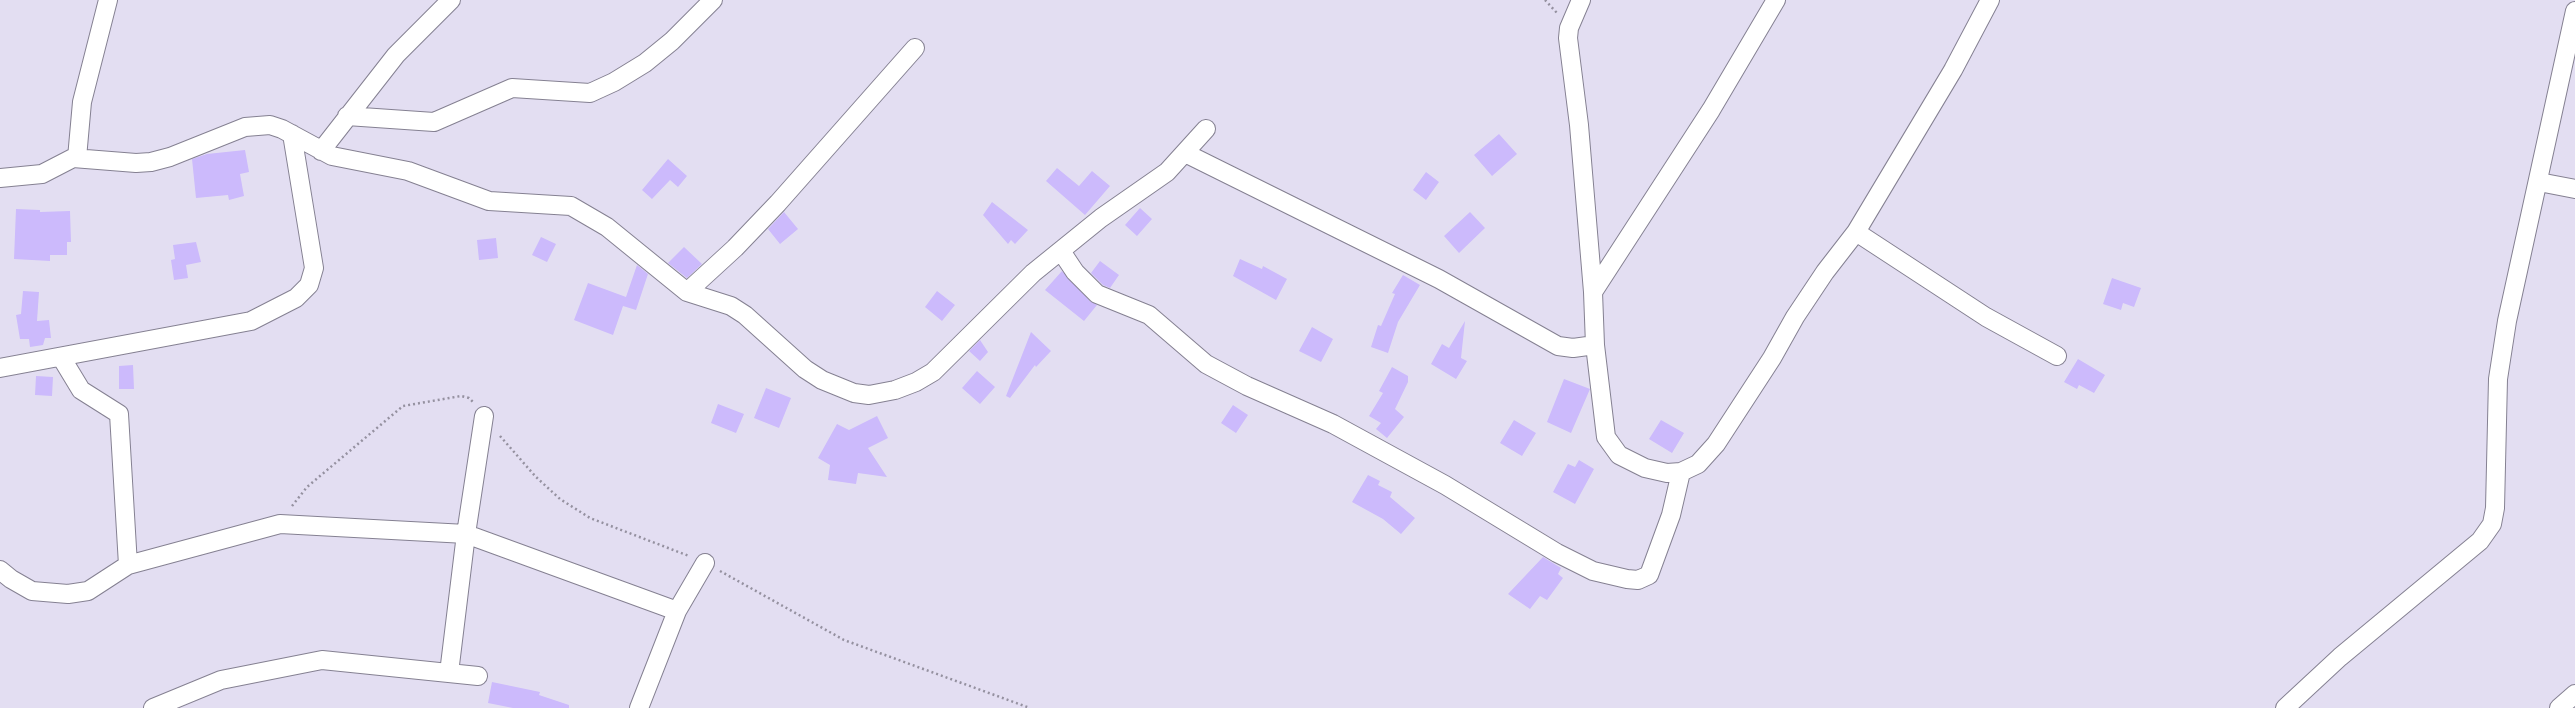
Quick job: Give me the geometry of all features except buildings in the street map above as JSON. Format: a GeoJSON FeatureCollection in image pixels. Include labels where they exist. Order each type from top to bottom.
{"type":"FeatureCollection","features":[{"type":"Feature","properties":{"kind":"street"},"geometry":{"type":"LineString","coordinates":[[77,158],[82,102],[108,0]]}},
{"type":"Feature","properties":{"kind":"street"},"geometry":{"type":"LineString","coordinates":[[321,151],[396,55],[451,0]]}},
{"type":"Feature","properties":{"kind":"street"},"geometry":{"type":"LineString","coordinates":[[347,116],[434,122],[512,88],[590,93],[614,82],[645,63],[672,40],[713,0]]}},
{"type":"Feature","properties":{"kind":"street"},"geometry":{"type":"LineString","coordinates":[[1581,0],[1569,28],[1568,38],[1579,125],[1593,292],[1595,344],[1608,442],[1619,454],[1645,468],[1667,473],[1681,472],[1698,464],[1716,444],[1772,358],[1794,317],[1825,272],[1856,232],[1952,70],[1990,0]]}},
{"type":"Feature","properties":{"kind":"street"},"geometry":{"type":"LineString","coordinates":[[1593,292],[1711,110],[1776,0]]}},
{"type":"Feature","properties":{"kind":"street"},"geometry":{"type":"LineString","coordinates":[[2285,708],[2340,657],[2480,541],[2492,524],[2495,508],[2500,372],[2507,321],[2539,182],[2575,11]]}},
{"type":"Feature","properties":{"kind":"street"},"geometry":{"type":"LineString","coordinates":[[687,292],[735,248],[778,203],[915,48]]}},
{"type":"Feature","properties":{"kind":"street"},"geometry":{"type":"LineString","coordinates":[[0,178],[42,174],[68,160],[77,158],[136,164],[151,162],[170,157],[245,127],[270,125],[292,134],[321,151],[356,162],[408,171],[489,200],[571,206],[606,227],[687,292],[731,306],[745,315],[806,369],[822,380],[854,393],[869,395],[895,390],[916,382],[933,372],[1033,273],[1101,218],[1167,172],[1206,129]]}},
{"type":"Feature","properties":{"kind":"street"},"geometry":{"type":"LineString","coordinates":[[0,368],[251,321],[296,298],[309,285],[314,268],[292,134]]}},
{"type":"Feature","properties":{"kind":"street"},"geometry":{"type":"LineString","coordinates":[[1185,153],[1439,279],[1558,346],[1573,348],[1595,344]]}},
{"type":"Feature","properties":{"kind":"street"},"geometry":{"type":"LineString","coordinates":[[2539,182],[2575,189]]}},
{"type":"Feature","properties":{"kind":"street"},"geometry":{"type":"LineString","coordinates":[[1856,232],[1986,317],[2057,356]]}},
{"type":"Feature","properties":{"kind":"street"},"geometry":{"type":"LineString","coordinates":[[1061,251],[1074,272],[1097,294],[1148,315],[1206,364],[1247,386],[1333,424],[1445,485],[1557,553],[1593,571],[1638,580],[1649,575],[1671,515],[1681,472]]}},
{"type":"Feature","properties":{"kind":"street"},"geometry":{"type":"LineString","coordinates":[[61,357],[81,390],[119,414],[128,565]]}},
{"type":"Feature","properties":{"kind":"street"},"geometry":{"type":"LineString","coordinates":[[448,673],[466,534],[484,416]]}},
{"type":"Feature","properties":{"kind":"street"},"geometry":{"type":"LineString","coordinates":[[0,570],[11,579],[32,591],[68,594],[88,591],[128,565],[280,524],[466,534],[677,611]]}},
{"type":"Feature","properties":{"kind":"street"},"geometry":{"type":"LineString","coordinates":[[639,708],[677,611],[705,563]]}},
{"type":"Feature","properties":{"kind":"street"},"geometry":{"type":"LineString","coordinates":[[163,707],[221,680],[322,660],[478,676]]}},
{"type":"Feature","properties":{"kind":"street"},"geometry":{"type":"LineString","coordinates":[[2559,708],[2575,694]]}},
{"type":"Feature","properties":{"kind":"path"},"geometry":{"type":"LineString","coordinates":[[280,524],[308,487],[403,406],[465,396],[477,406],[536,477],[560,499],[590,518],[705,563],[844,640],[1030,708]]}}]}
